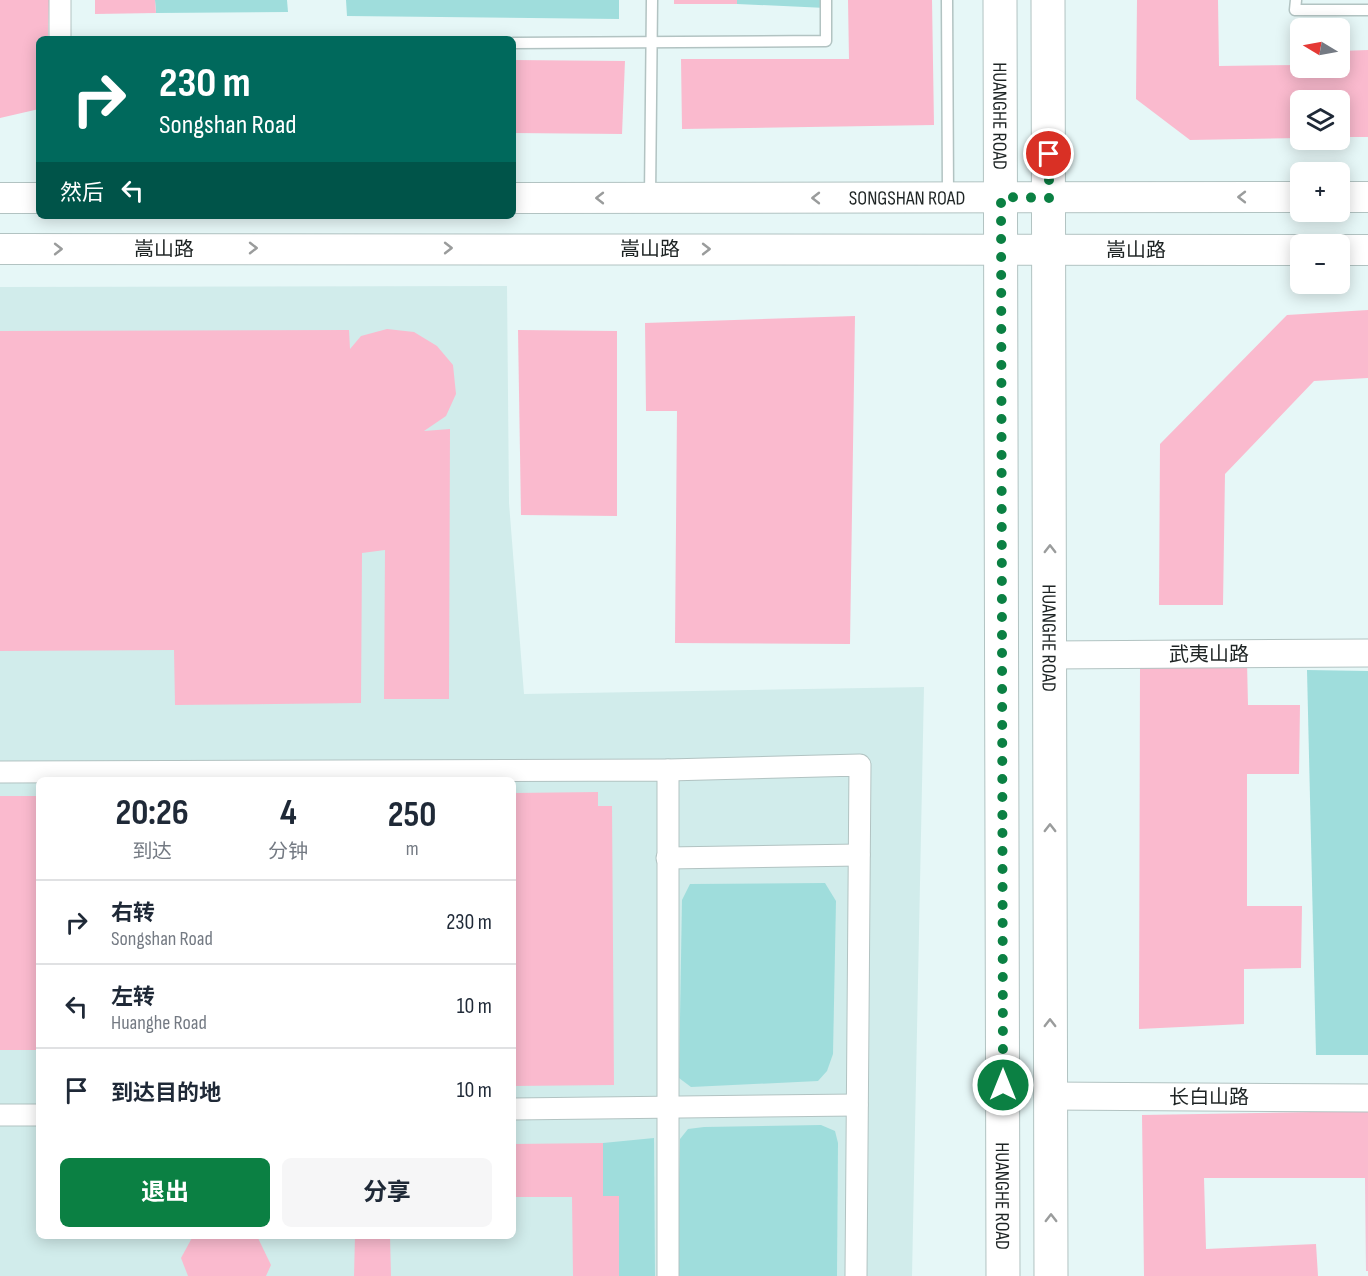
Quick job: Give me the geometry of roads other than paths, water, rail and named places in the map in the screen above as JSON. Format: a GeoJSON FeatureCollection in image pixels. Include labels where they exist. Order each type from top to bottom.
{"type":"FeatureCollection","features":[{"type":"Feature","properties":{"kind":"main road","name":"HUANGHE ROAD"},"geometry":{"type":"LineString","coordinates":[[1000,0],[1003,1276]]}},
{"type":"Feature","properties":{"kind":"main road","name":"HUANGHE ROAD"},"geometry":{"type":"LineString","coordinates":[[1048,0],[1051,1276]]}},
{"type":"Feature","properties":{"kind":"main road","name":"SONGSHAN ROAD"},"geometry":{"type":"LineString","coordinates":[[516,198],[1290,197]]}},
{"type":"Feature","properties":{"kind":"main road"},"geometry":{"type":"LineString","coordinates":[[1350,197],[1368,197]]}},
{"type":"Feature","properties":{"kind":"main road"},"geometry":{"type":"LineString","coordinates":[[0,198],[36,198]]}},
{"type":"Feature","properties":{"kind":"main road","name":"嵩山路"},"geometry":{"type":"LineString","coordinates":[[0,249],[1290,250]]}},
{"type":"Feature","properties":{"kind":"main road"},"geometry":{"type":"LineString","coordinates":[[1350,250],[1368,250]]}},
{"type":"Feature","properties":{"kind":"street"},"geometry":{"type":"LineString","coordinates":[[60,0],[60,36]]}},
{"type":"Feature","properties":{"kind":"street","name":"武夷山路"},"geometry":{"type":"LineString","coordinates":[[1050,655],[1368,653]]}},
{"type":"Feature","properties":{"kind":"street"},"geometry":{"type":"LineString","coordinates":[[0,772],[668,770],[860,765],[856,1276]]}},
{"type":"Feature","properties":{"kind":"street"},"geometry":{"type":"LineString","coordinates":[[668,770],[668,1276]]}},
{"type":"Feature","properties":{"kind":"street"},"geometry":{"type":"LineString","coordinates":[[667,858],[859,855]]}},
{"type":"Feature","properties":{"kind":"street","name":"长白山路"},"geometry":{"type":"LineString","coordinates":[[1050,1096],[1368,1098]]}},
{"type":"Feature","properties":{"kind":"street"},"geometry":{"type":"LineString","coordinates":[[516,1109],[857,1105]]}},
{"type":"Feature","properties":{"kind":"street"},"geometry":{"type":"LineString","coordinates":[[0,1115],[36,1115]]}},
{"type":"Feature","properties":{"kind":"lane"},"geometry":{"type":"LineString","coordinates":[[650,198],[652,0]]}},
{"type":"Feature","properties":{"kind":"lane"},"geometry":{"type":"LineString","coordinates":[[516,43],[826,41],[826,0]]}},
{"type":"Feature","properties":{"kind":"lane"},"geometry":{"type":"LineString","coordinates":[[948,0],[948,197]]}},
{"type":"Feature","properties":{"kind":"lane"},"geometry":{"type":"LineString","coordinates":[[1296,0],[1296,10],[1368,10]]}}]}
